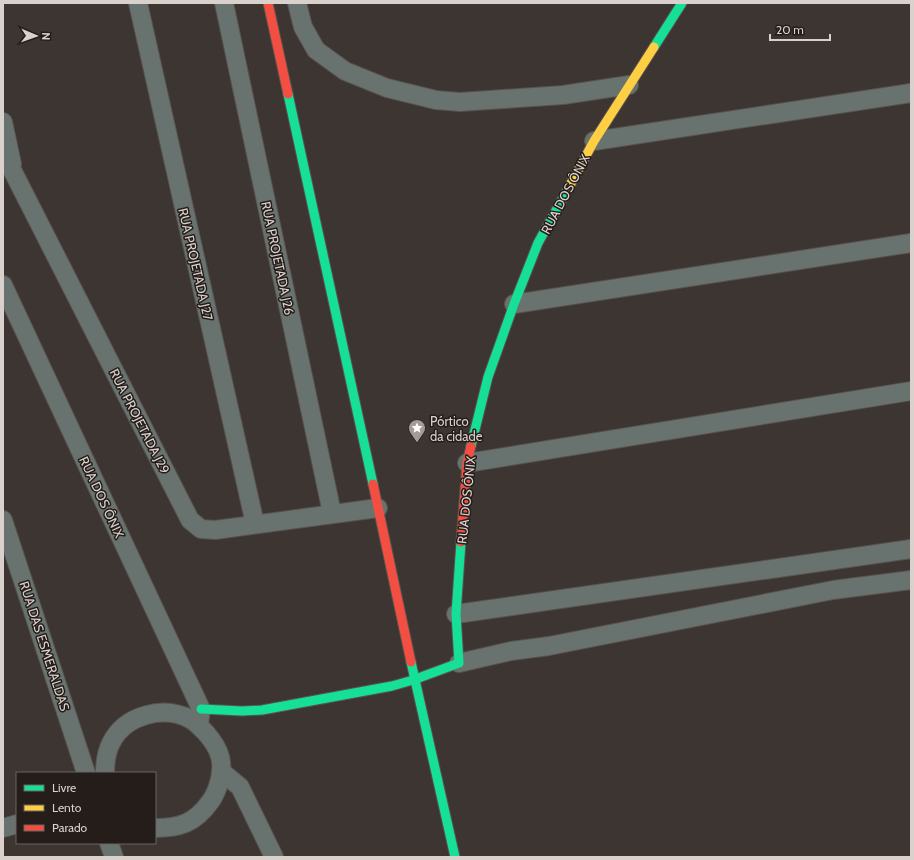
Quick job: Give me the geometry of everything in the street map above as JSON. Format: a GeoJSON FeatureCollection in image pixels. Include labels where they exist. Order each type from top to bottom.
{"type":"FeatureCollection","features":[{"type":"Feature","properties":{"kind":"street","name":"RUA PROJETADA J27"},"geometry":{"type":"LineString","coordinates":[[138,3],[255,524]]}},
{"type":"Feature","properties":{"kind":"street","name":"RUA PROJETADA J26"},"geometry":{"type":"LineString","coordinates":[[224,3],[332,513]]}},
{"type":"Feature","properties":{"kind":"street"},"geometry":{"type":"LineString","coordinates":[[268,3],[404,628],[413,680],[439,784],[455,857]]}},
{"type":"Feature","properties":{"kind":"street"},"geometry":{"type":"LineString","coordinates":[[297,3],[303,27],[316,50],[345,71],[387,88],[436,100],[460,102],[563,95],[629,85]]}},
{"type":"Feature","properties":{"kind":"street","name":"RUA DOS ÔNIX"},"geometry":{"type":"LineString","coordinates":[[459,664],[456,614],[467,463],[488,377],[538,243],[594,141],[682,3]]}},
{"type":"Feature","properties":{"kind":"street"},"geometry":{"type":"LineString","coordinates":[[594,141],[911,93]]}},
{"type":"Feature","properties":{"kind":"street"},"geometry":{"type":"LineString","coordinates":[[3,122],[13,171]]}},
{"type":"Feature","properties":{"kind":"street","name":"RUA PROJETADA J29"},"geometry":{"type":"LineString","coordinates":[[3,152],[190,520],[201,529],[215,530],[378,508]]}},
{"type":"Feature","properties":{"kind":"street"},"geometry":{"type":"LineString","coordinates":[[514,304],[911,243]]}},
{"type":"Feature","properties":{"kind":"street","name":"RUA DOS ÔNIX"},"geometry":{"type":"LineString","coordinates":[[3,285],[200,717]]}},
{"type":"Feature","properties":{"kind":"street"},"geometry":{"type":"LineString","coordinates":[[467,463],[911,391]]}},
{"type":"Feature","properties":{"kind":"street","name":"RUA DAS ESMERALDAS"},"geometry":{"type":"LineString","coordinates":[[3,520],[86,772]]}},
{"type":"Feature","properties":{"kind":"street"},"geometry":{"type":"LineString","coordinates":[[456,614],[911,549]]}},
{"type":"Feature","properties":{"kind":"street"},"geometry":{"type":"LineString","coordinates":[[105,772],[106,760],[111,742],[122,728],[137,718],[155,713],[173,713],[190,719],[242,711],[262,710],[392,686],[459,664],[511,651],[548,646],[833,590],[911,580]]}},
{"type":"Feature","properties":{"kind":"street"},"geometry":{"type":"LineString","coordinates":[[156,828],[170,828],[188,823],[203,812],[214,798],[222,772],[221,757],[200,717]]}},
{"type":"Feature","properties":{"kind":"street"},"geometry":{"type":"LineString","coordinates":[[222,772],[240,787],[274,857]]}},
{"type":"Feature","properties":{"kind":"street"},"geometry":{"type":"LineString","coordinates":[[3,828],[16,824]]}},
{"type":"Feature","properties":{"kind":"street"},"geometry":{"type":"LineString","coordinates":[[109,844],[114,857]]}},
{"type":"Feature","properties":{"kind":"traffic: fast"},"geometry":{"type":"LineString","coordinates":[[654,47],[682,3]]}},
{"type":"Feature","properties":{"kind":"traffic: fast"},"geometry":{"type":"LineString","coordinates":[[288,94],[373,484]]}},
{"type":"Feature","properties":{"kind":"traffic: fast"},"geometry":{"type":"LineString","coordinates":[[471,446],[488,377],[514,304],[538,243],[569,187]]}},
{"type":"Feature","properties":{"kind":"traffic: fast"},"geometry":{"type":"LineString","coordinates":[[201,709],[242,711],[262,710],[392,686],[459,663],[456,614],[461,542]]}},
{"type":"Feature","properties":{"kind":"traffic: fast"},"geometry":{"type":"LineString","coordinates":[[411,662],[455,857]]}},
{"type":"Feature","properties":{"kind":"traffic: slow"},"geometry":{"type":"LineString","coordinates":[[569,187],[594,141],[654,47]]}},
{"type":"Feature","properties":{"kind":"traffic: jam"},"geometry":{"type":"LineString","coordinates":[[268,3],[288,94]]}},
{"type":"Feature","properties":{"kind":"traffic: jam"},"geometry":{"type":"LineString","coordinates":[[461,542],[467,463],[471,446]]}},
{"type":"Feature","properties":{"kind":"traffic: jam"},"geometry":{"type":"LineString","coordinates":[[373,484],[411,662]]}},
{"type":"Feature","properties":{"kind":"place","name":"Pórtico da cidade"},"geometry":{"type":"Point","coordinates":[417,443]}}]}
